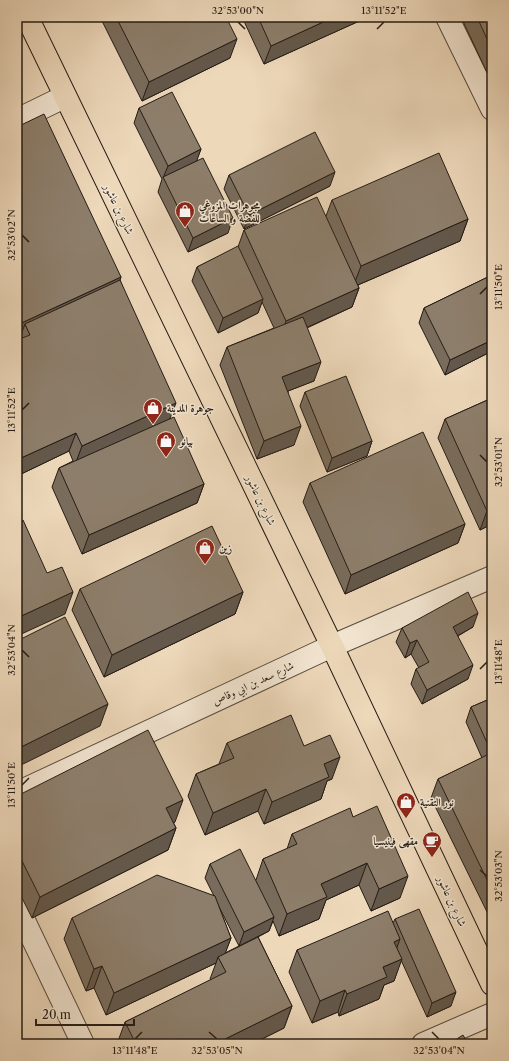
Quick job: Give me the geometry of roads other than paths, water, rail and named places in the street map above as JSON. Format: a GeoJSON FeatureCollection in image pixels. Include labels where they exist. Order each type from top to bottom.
{"type":"FeatureCollection","features":[{"type":"Feature","properties":{"kind":"main road","name":"شارع بن عاشور"},"geometry":{"type":"LineString","coordinates":[[27,17],[64,97],[332,646],[492,984]]}},
{"type":"Feature","properties":{"kind":"street"},"geometry":{"type":"LineString","coordinates":[[447,17],[492,109]]}},
{"type":"Feature","properties":{"kind":"street"},"geometry":{"type":"LineString","coordinates":[[17,120],[64,97]]}},
{"type":"Feature","properties":{"kind":"street","name":"شارع سعد بن ابي وقاص"},"geometry":{"type":"LineString","coordinates":[[17,793],[332,646],[492,577]]}},
{"type":"Feature","properties":{"kind":"street"},"geometry":{"type":"LineString","coordinates":[[17,906],[83,1044]]}},
{"type":"Feature","properties":{"kind":"street"},"geometry":{"type":"LineString","coordinates":[[423,1044],[492,1014]]}},
{"type":"Feature","properties":{"kind":"place","name":"مجوهرات المزوغي للفضة و الساعات"},"geometry":{"type":"Point","coordinates":[185,228]}},
{"type":"Feature","properties":{"kind":"place","name":"جوهرة المدينة"},"geometry":{"type":"Point","coordinates":[153,425]}},
{"type":"Feature","properties":{"kind":"place","name":"بيانو"},"geometry":{"type":"Point","coordinates":[166,458]}},
{"type":"Feature","properties":{"kind":"place","name":"زين"},"geometry":{"type":"Point","coordinates":[205,565]}},
{"type":"Feature","properties":{"kind":"place","name":"نور التقنية"},"geometry":{"type":"Point","coordinates":[406,819]}},
{"type":"Feature","properties":{"kind":"place","name":"مقهى فينيسيا"},"geometry":{"type":"Point","coordinates":[432,858]}}]}
